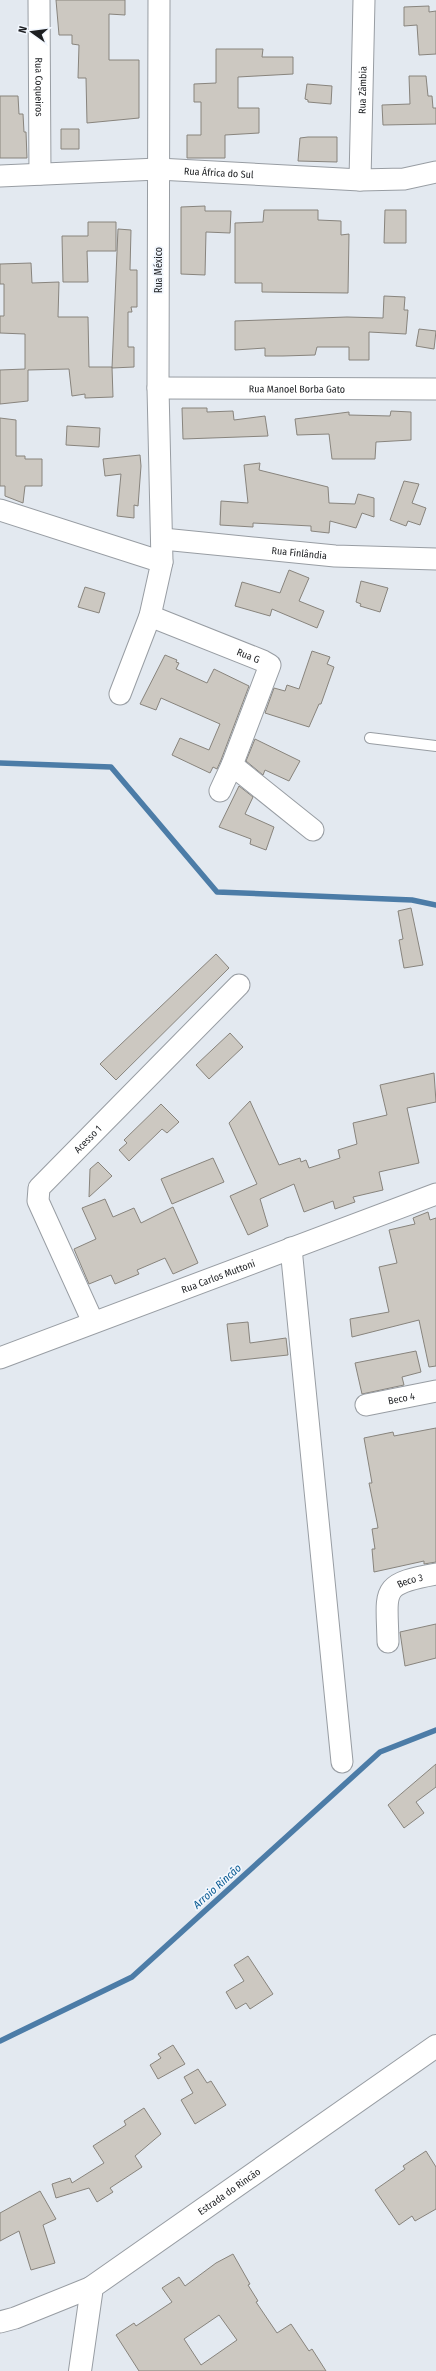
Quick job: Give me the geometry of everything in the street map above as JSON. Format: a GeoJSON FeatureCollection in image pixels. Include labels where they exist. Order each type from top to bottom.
{"type":"FeatureCollection","features":[{"type":"Feature","properties":{"kind":"street","name":"Rua Coqueiros"},"geometry":{"type":"LineString","coordinates":[[39,0],[40,174]]}},
{"type":"Feature","properties":{"kind":"street","name":"Rua México"},"geometry":{"type":"LineString","coordinates":[[159,0],[158,388],[163,539],[162,562]]}},
{"type":"Feature","properties":{"kind":"street","name":"Rua Zâmbia"},"geometry":{"type":"LineString","coordinates":[[360,180],[364,0]]}},
{"type":"Feature","properties":{"kind":"street","name":"Rua África do Sul"},"geometry":{"type":"LineString","coordinates":[[0,176],[158,169],[360,180],[404,179],[436,172]]}},
{"type":"Feature","properties":{"kind":"street","name":"Rua Manoel Borba Gato"},"geometry":{"type":"LineString","coordinates":[[158,388],[436,389]]}},
{"type":"Feature","properties":{"kind":"street"},"geometry":{"type":"LineString","coordinates":[[0,510],[162,562],[150,616],[120,694]]}},
{"type":"Feature","properties":{"kind":"street","name":"Rua Finlândia"},"geometry":{"type":"LineString","coordinates":[[163,539],[335,556],[436,559]]}},
{"type":"Feature","properties":{"kind":"street","name":"Rua G"},"geometry":{"type":"LineString","coordinates":[[150,616],[270,665],[232,765]]}},
{"type":"Feature","properties":{"kind":"street"},"geometry":{"type":"LineString","coordinates":[[220,791],[232,765],[313,830]]}},
{"type":"Feature","properties":{"kind":"street","name":"Acesso 1"},"geometry":{"type":"LineString","coordinates":[[93,1322],[38,1201],[39,1188],[239,985]]}},
{"type":"Feature","properties":{"kind":"street","name":"Rua Carlos Muttoni"},"geometry":{"type":"LineString","coordinates":[[0,1358],[436,1194]]}},
{"type":"Feature","properties":{"kind":"street"},"geometry":{"type":"LineString","coordinates":[[291,1248],[342,1762]]}},
{"type":"Feature","properties":{"kind":"street","name":"Beco 4"},"geometry":{"type":"LineString","coordinates":[[366,1405],[436,1391]]}},
{"type":"Feature","properties":{"kind":"street","name":"Beco 3"},"geometry":{"type":"LineString","coordinates":[[388,1642],[387,1596],[395,1585],[406,1579],[436,1574]]}},
{"type":"Feature","properties":{"kind":"street","name":"Estrada do Rincão"},"geometry":{"type":"LineString","coordinates":[[92,2287],[436,2046]]}},
{"type":"Feature","properties":{"kind":"street"},"geometry":{"type":"LineString","coordinates":[[0,2322],[15,2318],[92,2287]]}},
{"type":"Feature","properties":{"kind":"street"},"geometry":{"type":"LineString","coordinates":[[80,2371],[92,2287]]}},
{"type":"Feature","properties":{"kind":"lane"},"geometry":{"type":"LineString","coordinates":[[370,738],[436,746]]}},
{"type":"Feature","properties":{"kind":"building"},"geometry":{"type":"Polygon","coordinates":[[[56,0],[125,0],[125,15],[109,14],[109,60],[139,60],[139,118],[87,123],[86,78],[78,78],[79,45],[72,44],[72,35],[59,35],[56,0]]]}},
{"type":"Feature","properties":{"kind":"building"},"geometry":{"type":"Polygon","coordinates":[[[429,6],[429,12],[436,11],[436,54],[419,55],[417,25],[404,26],[404,7],[429,6]]]}},
{"type":"Feature","properties":{"kind":"building"},"geometry":{"type":"Polygon","coordinates":[[[216,49],[263,49],[262,57],[293,57],[293,74],[238,77],[238,108],[259,108],[259,133],[225,135],[225,158],[187,158],[187,135],[201,135],[201,102],[194,102],[194,84],[216,83],[216,49]]]}},
{"type":"Feature","properties":{"kind":"building"},"geometry":{"type":"Polygon","coordinates":[[[409,76],[426,76],[428,96],[432,96],[433,108],[436,108],[436,124],[383,125],[382,105],[410,104],[409,76]]]}},
{"type":"Feature","properties":{"kind":"building"},"geometry":{"type":"Polygon","coordinates":[[[307,84],[332,86],[331,104],[308,102],[308,100],[305,99],[307,84]]]}},
{"type":"Feature","properties":{"kind":"building"},"geometry":{"type":"Polygon","coordinates":[[[0,96],[18,96],[19,114],[23,114],[24,132],[26,132],[27,158],[0,158],[0,96]]]}},
{"type":"Feature","properties":{"kind":"building"},"geometry":{"type":"Polygon","coordinates":[[[61,129],[79,129],[79,149],[61,149],[61,129]]]}},
{"type":"Feature","properties":{"kind":"building"},"geometry":{"type":"Polygon","coordinates":[[[337,137],[337,162],[298,161],[300,138],[337,137]]]}},
{"type":"Feature","properties":{"kind":"building"},"geometry":{"type":"Polygon","coordinates":[[[205,206],[205,211],[231,211],[230,233],[206,232],[205,275],[181,274],[181,207],[205,206]]]}},
{"type":"Feature","properties":{"kind":"building"},"geometry":{"type":"Polygon","coordinates":[[[264,210],[318,210],[318,220],[341,221],[341,235],[349,234],[348,293],[262,292],[262,283],[235,283],[235,223],[263,222],[264,210]]]}},
{"type":"Feature","properties":{"kind":"building"},"geometry":{"type":"Polygon","coordinates":[[[385,210],[406,210],[406,243],[384,243],[385,210]]]}},
{"type":"Feature","properties":{"kind":"building"},"geometry":{"type":"Polygon","coordinates":[[[88,222],[116,222],[116,251],[87,251],[88,282],[63,282],[62,236],[88,236],[88,222]]]}},
{"type":"Feature","properties":{"kind":"building"},"geometry":{"type":"Polygon","coordinates":[[[118,229],[131,230],[130,270],[137,270],[137,307],[131,307],[132,312],[128,312],[128,347],[134,347],[134,367],[112,368],[118,229]]]}},
{"type":"Feature","properties":{"kind":"building"},"geometry":{"type":"Polygon","coordinates":[[[31,263],[32,283],[59,282],[58,317],[88,317],[89,367],[112,367],[113,397],[85,398],[85,394],[72,396],[69,369],[28,370],[28,401],[0,404],[0,370],[25,369],[25,334],[0,333],[0,316],[4,316],[4,284],[0,284],[0,264],[31,263]]]}},
{"type":"Feature","properties":{"kind":"building"},"geometry":{"type":"Polygon","coordinates":[[[384,296],[405,297],[404,310],[408,310],[406,334],[369,332],[369,360],[349,360],[349,347],[317,347],[315,355],[283,356],[265,356],[265,348],[235,350],[235,321],[347,317],[383,318],[384,296]]]}},
{"type":"Feature","properties":{"kind":"building"},"geometry":{"type":"Polygon","coordinates":[[[419,329],[436,331],[434,349],[416,346],[419,329]]]}},
{"type":"Feature","properties":{"kind":"building"},"geometry":{"type":"Polygon","coordinates":[[[182,408],[207,408],[207,412],[233,411],[234,420],[265,416],[268,436],[183,439],[182,408]]]}},
{"type":"Feature","properties":{"kind":"building"},"geometry":{"type":"Polygon","coordinates":[[[391,411],[411,412],[411,440],[376,442],[375,459],[332,459],[329,434],[297,435],[295,419],[349,412],[349,415],[390,416],[391,411]]]}},
{"type":"Feature","properties":{"kind":"building"},"geometry":{"type":"Polygon","coordinates":[[[0,418],[16,420],[16,456],[25,456],[25,459],[42,459],[42,486],[25,486],[23,503],[5,496],[5,486],[0,486],[0,418]]]}},
{"type":"Feature","properties":{"kind":"building"},"geometry":{"type":"Polygon","coordinates":[[[67,426],[100,428],[99,447],[66,445],[67,426]]]}},
{"type":"Feature","properties":{"kind":"building"},"geometry":{"type":"Polygon","coordinates":[[[140,455],[141,466],[138,506],[134,505],[134,518],[117,516],[121,474],[105,476],[103,459],[140,455]]]}},
{"type":"Feature","properties":{"kind":"building"},"geometry":{"type":"Polygon","coordinates":[[[260,463],[259,470],[328,487],[329,503],[355,504],[358,494],[374,498],[374,517],[362,513],[356,528],[330,521],[329,533],[311,531],[311,526],[253,523],[253,527],[220,525],[221,501],[248,503],[244,465],[260,463]]]}},
{"type":"Feature","properties":{"kind":"building"},"geometry":{"type":"Polygon","coordinates":[[[404,481],[419,484],[412,503],[426,508],[420,525],[408,521],[406,526],[390,520],[404,481]]]}},
{"type":"Feature","properties":{"kind":"building"},"geometry":{"type":"Polygon","coordinates":[[[289,570],[309,578],[299,601],[324,611],[317,628],[272,609],[270,616],[235,606],[242,582],[280,593],[289,570]]]}},
{"type":"Feature","properties":{"kind":"building"},"geometry":{"type":"Polygon","coordinates":[[[361,581],[388,588],[380,612],[360,606],[361,604],[356,602],[361,581]]]}},
{"type":"Feature","properties":{"kind":"building"},"geometry":{"type":"Polygon","coordinates":[[[85,587],[105,593],[99,613],[78,607],[85,587]]]}},
{"type":"Feature","properties":{"kind":"building"},"geometry":{"type":"Polygon","coordinates":[[[312,651],[330,657],[327,664],[334,667],[321,704],[319,704],[309,727],[265,713],[274,688],[285,691],[287,685],[299,689],[312,651]]]}},
{"type":"Feature","properties":{"kind":"building"},"geometry":{"type":"Polygon","coordinates":[[[165,655],[177,660],[176,662],[179,663],[176,669],[207,683],[214,669],[249,686],[217,769],[213,767],[210,773],[172,755],[180,738],[209,750],[220,724],[161,698],[156,710],[140,704],[165,655]]]}},
{"type":"Feature","properties":{"kind":"building"},"geometry":{"type":"Polygon","coordinates":[[[255,739],[300,761],[289,781],[265,770],[263,775],[246,761],[255,739]]]}},
{"type":"Feature","properties":{"kind":"building"},"geometry":{"type":"Polygon","coordinates":[[[239,786],[253,797],[245,814],[274,827],[266,850],[250,844],[251,839],[219,827],[239,786]]]}},
{"type":"Feature","properties":{"kind":"building"},"geometry":{"type":"Polygon","coordinates":[[[411,908],[423,965],[404,968],[399,940],[403,939],[398,911],[411,908]]]}},
{"type":"Feature","properties":{"kind":"building"},"geometry":{"type":"Polygon","coordinates":[[[216,954],[229,968],[116,1080],[100,1064],[216,954]]]}},
{"type":"Feature","properties":{"kind":"building"},"geometry":{"type":"Polygon","coordinates":[[[230,1033],[243,1047],[209,1079],[196,1065],[230,1033]]]}},
{"type":"Feature","properties":{"kind":"building"},"geometry":{"type":"Polygon","coordinates":[[[434,1073],[436,1102],[407,1108],[419,1163],[379,1172],[383,1190],[353,1197],[355,1202],[335,1209],[333,1201],[304,1212],[294,1184],[260,1199],[268,1226],[248,1235],[230,1196],[257,1184],[229,1123],[250,1101],[279,1165],[300,1158],[301,1162],[306,1160],[309,1168],[340,1158],[338,1150],[357,1144],[353,1123],[387,1115],[380,1085],[434,1073]]]}},
{"type":"Feature","properties":{"kind":"building"},"geometry":{"type":"Polygon","coordinates":[[[161,1104],[179,1122],[167,1133],[162,1129],[129,1161],[119,1150],[127,1143],[124,1140],[161,1104]]]}},
{"type":"Feature","properties":{"kind":"building"},"geometry":{"type":"Polygon","coordinates":[[[213,1158],[224,1182],[172,1204],[161,1179],[213,1158]]]}},
{"type":"Feature","properties":{"kind":"building"},"geometry":{"type":"Polygon","coordinates":[[[98,1162],[112,1176],[89,1197],[90,1169],[98,1162]]]}},
{"type":"Feature","properties":{"kind":"building"},"geometry":{"type":"Polygon","coordinates":[[[105,1199],[113,1217],[134,1208],[141,1223],[173,1207],[198,1263],[173,1274],[165,1258],[137,1270],[139,1274],[115,1284],[111,1275],[89,1284],[74,1249],[96,1239],[82,1208],[105,1199]]]}},
{"type":"Feature","properties":{"kind":"building"},"geometry":{"type":"Polygon","coordinates":[[[428,1212],[430,1220],[436,1218],[436,1366],[429,1367],[419,1320],[352,1337],[350,1319],[389,1312],[379,1267],[397,1263],[389,1230],[415,1224],[413,1218],[428,1212]]]}},
{"type":"Feature","properties":{"kind":"building"},"geometry":{"type":"Polygon","coordinates":[[[248,1322],[250,1343],[286,1338],[288,1355],[231,1361],[227,1324],[248,1322]]]}},
{"type":"Feature","properties":{"kind":"building"},"geometry":{"type":"Polygon","coordinates":[[[416,1351],[421,1372],[402,1377],[404,1385],[362,1394],[355,1363],[416,1351]]]}},
{"type":"Feature","properties":{"kind":"building"},"geometry":{"type":"Polygon","coordinates":[[[436,1428],[436,1562],[424,1564],[424,1561],[374,1572],[372,1549],[375,1549],[372,1529],[378,1528],[369,1483],[372,1483],[364,1438],[393,1432],[394,1436],[436,1428]]]}},
{"type":"Feature","properties":{"kind":"building"},"geometry":{"type":"Polygon","coordinates":[[[436,1624],[436,1658],[405,1666],[400,1632],[436,1624]]]}},
{"type":"Feature","properties":{"kind":"building"},"geometry":{"type":"Polygon","coordinates":[[[436,1764],[436,1787],[416,1802],[424,1813],[404,1828],[388,1805],[436,1764]]]}},
{"type":"Feature","properties":{"kind":"building"},"geometry":{"type":"Polygon","coordinates":[[[248,1956],[273,1994],[250,2009],[246,2003],[236,2009],[226,1992],[244,1981],[234,1965],[248,1956]]]}},
{"type":"Feature","properties":{"kind":"building"},"geometry":{"type":"Polygon","coordinates":[[[173,2045],[185,2064],[158,2079],[150,2065],[161,2058],[158,2054],[173,2045]]]}},
{"type":"Feature","properties":{"kind":"building"},"geometry":{"type":"Polygon","coordinates":[[[198,2069],[207,2083],[211,2081],[226,2105],[195,2124],[181,2100],[193,2093],[184,2077],[198,2069]]]}},
{"type":"Feature","properties":{"kind":"building"},"geometry":{"type":"Polygon","coordinates":[[[144,2108],[161,2134],[135,2156],[142,2167],[110,2188],[113,2192],[97,2202],[89,2188],[56,2198],[52,2184],[70,2178],[72,2183],[104,2163],[93,2146],[126,2125],[124,2121],[144,2108]]]}},
{"type":"Feature","properties":{"kind":"building"},"geometry":{"type":"Polygon","coordinates":[[[426,2151],[436,2167],[436,2209],[415,2221],[412,2216],[399,2225],[375,2190],[405,2169],[403,2166],[426,2151]]]}},
{"type":"Feature","properties":{"kind":"building"},"geometry":{"type":"Polygon","coordinates":[[[40,2191],[56,2219],[43,2225],[55,2263],[31,2270],[19,2231],[0,2241],[0,2213],[40,2191]]]}},
{"type":"Feature","properties":{"kind":"building"},"geometry":{"type":"Polygon","coordinates":[[[233,2254],[250,2284],[248,2285],[258,2301],[256,2302],[277,2333],[291,2324],[309,2351],[312,2349],[326,2371],[139,2371],[116,2335],[134,2323],[136,2326],[172,2302],[162,2288],[179,2277],[185,2286],[216,2263],[233,2254]],[[219,2315],[184,2339],[201,2365],[237,2340],[219,2315]]]}},
{"type":"Feature","properties":{"kind":"waterway"},"geometry":{"type":"LineString","coordinates":[[0,763],[111,767],[217,892],[412,900],[436,905]]}},
{"type":"Feature","properties":{"kind":"waterway","name":"Arroio Rincão"},"geometry":{"type":"LineString","coordinates":[[0,2041],[132,1977],[380,1752],[436,1730]]}}]}
